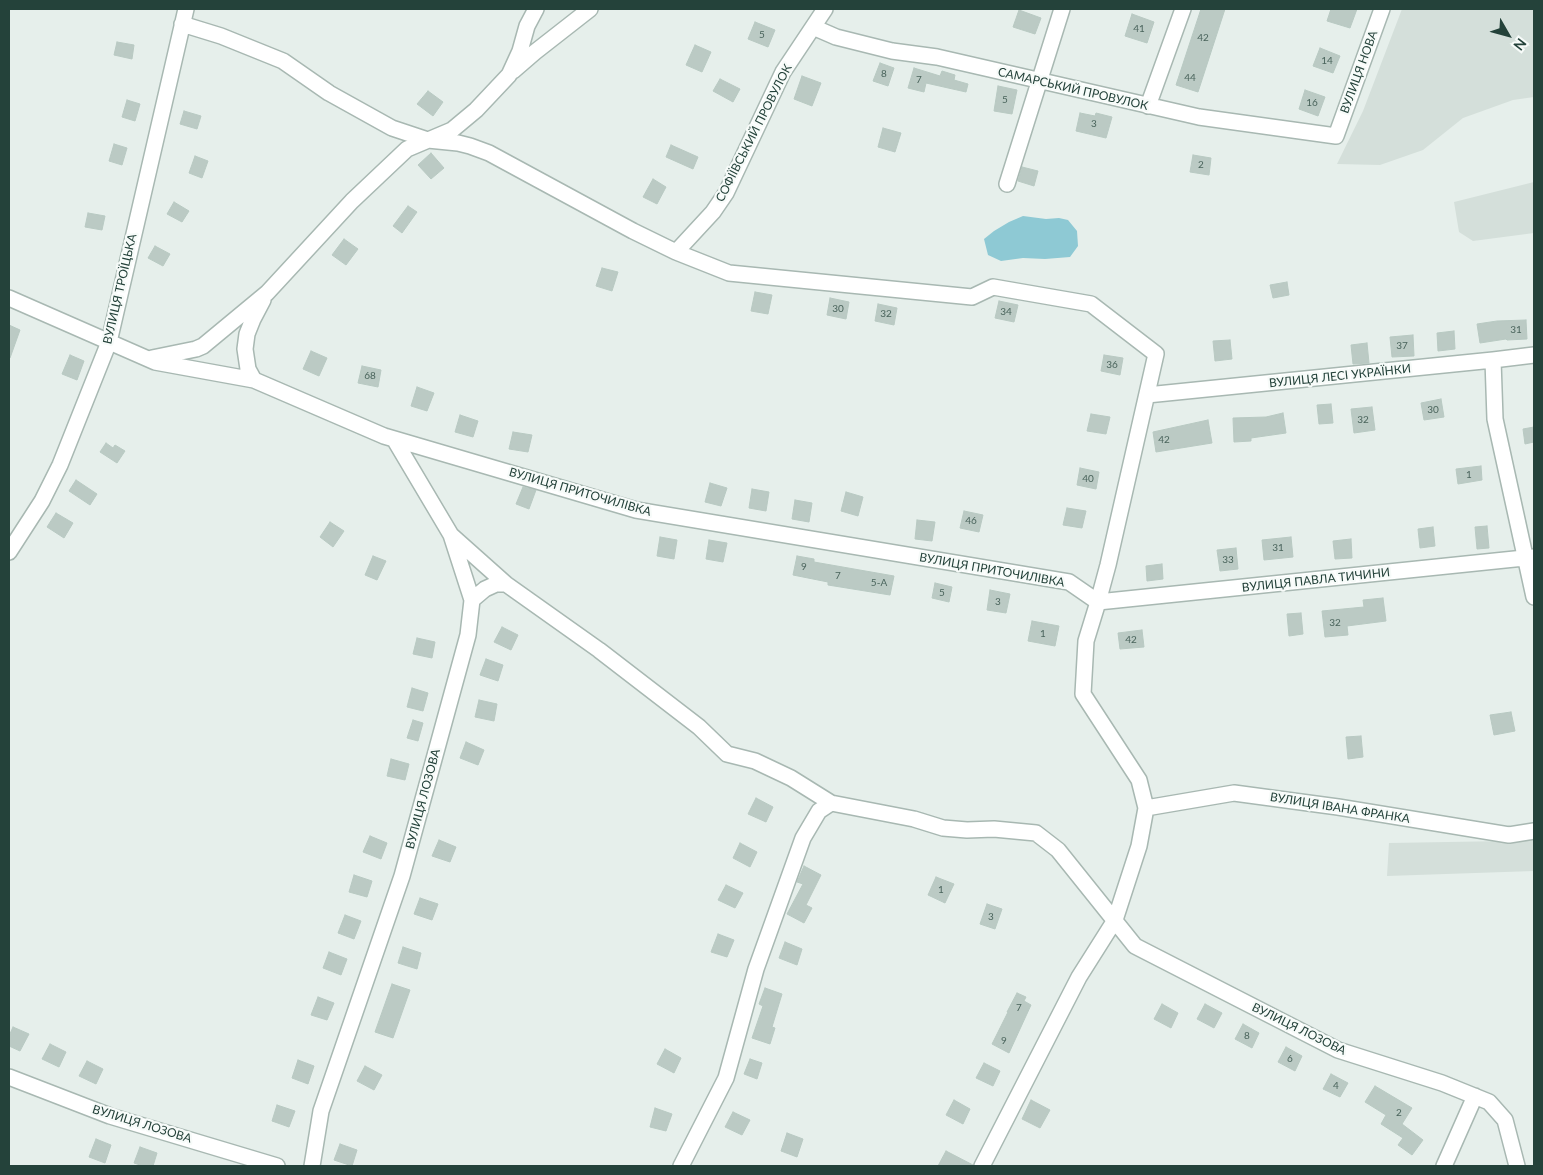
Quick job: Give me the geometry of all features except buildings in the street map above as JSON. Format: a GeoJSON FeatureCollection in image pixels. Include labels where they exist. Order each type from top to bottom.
{"type":"FeatureCollection","features":[{"type":"Feature","properties":{"kind":"street","name":"ВУЛИЦЯ ТРОЇЦЬКА"},"geometry":{"type":"LineString","coordinates":[[9,552],[42,501],[60,465],[109,342],[186,9]]}},
{"type":"Feature","properties":{"kind":"street"},"geometry":{"type":"LineString","coordinates":[[509,75],[520,51],[527,26],[536,9]]}},
{"type":"Feature","properties":{"kind":"street"},"geometry":{"type":"LineString","coordinates":[[149,359],[203,346],[267,293],[352,201],[407,149],[445,134],[459,125],[509,75],[590,9]]}},
{"type":"Feature","properties":{"kind":"street","name":"СОФІЇВСЬКИЙ ПРОВУЛОК"},"geometry":{"type":"LineString","coordinates":[[676,252],[713,212],[726,194],[783,72],[825,9]]}},
{"type":"Feature","properties":{"kind":"street"},"geometry":{"type":"LineString","coordinates":[[1006,184],[1062,9]]}},
{"type":"Feature","properties":{"kind":"street"},"geometry":{"type":"LineString","coordinates":[[1148,106],[1183,9]]}},
{"type":"Feature","properties":{"kind":"street","name":"ВУЛИЦЯ НОВА"},"geometry":{"type":"LineString","coordinates":[[1336,136],[1382,9]]}},
{"type":"Feature","properties":{"kind":"street"},"geometry":{"type":"LineString","coordinates":[[182,24],[221,36],[283,61],[329,93],[392,128],[428,140],[458,143],[489,154],[676,252],[729,273],[972,297],[993,287],[1091,304],[1156,354],[1098,602],[1086,641],[1083,694],[1139,780],[1146,808],[1138,846],[1115,920],[1079,977],[982,1166]]}},
{"type":"Feature","properties":{"kind":"street","name":"САМАРСЬКИЙ ПРОВУЛОК"},"geometry":{"type":"LineString","coordinates":[[814,26],[836,37],[892,51],[937,57],[1198,117],[1336,136]]}},
{"type":"Feature","properties":{"kind":"street"},"geometry":{"type":"LineString","coordinates":[[254,380],[248,369],[245,349],[247,334],[267,293]]}},
{"type":"Feature","properties":{"kind":"street","name":"ВУЛИЦЯ ПРИТОЧИЛІВКА"},"geometry":{"type":"LineString","coordinates":[[9,298],[155,362],[254,380],[384,436],[636,510],[1068,582],[1098,602]]}},
{"type":"Feature","properties":{"kind":"street","name":"ВУЛИЦЯ ЛЕСІ УКРАЇНКИ"},"geometry":{"type":"LineString","coordinates":[[1146,395],[1534,355]]}},
{"type":"Feature","properties":{"kind":"street"},"geometry":{"type":"LineString","coordinates":[[1493,360],[1495,419],[1530,558],[1534,598]]}},
{"type":"Feature","properties":{"kind":"street","name":"ВУЛИЦЯ ЛОЗОВА"},"geometry":{"type":"LineString","coordinates":[[312,1166],[322,1111],[402,876],[468,635],[472,600],[450,535],[394,439]]}},
{"type":"Feature","properties":{"kind":"street"},"geometry":{"type":"LineString","coordinates":[[450,535],[506,584],[599,650],[699,727],[727,754],[755,761],[791,778],[831,803],[819,811],[803,838],[756,969],[726,1078],[686,1165]]}},
{"type":"Feature","properties":{"kind":"street","name":"ВУЛИЦЯ ПАВЛА ТИЧИНИ"},"geometry":{"type":"LineString","coordinates":[[1098,602],[1530,558]]}},
{"type":"Feature","properties":{"kind":"street"},"geometry":{"type":"LineString","coordinates":[[472,600],[485,589],[496,584],[506,584]]}},
{"type":"Feature","properties":{"kind":"street","name":"ВУЛИЦЯ ІВАНА ФРАНКА"},"geometry":{"type":"LineString","coordinates":[[1146,808],[1234,793],[1338,807],[1509,835],[1534,832]]}},
{"type":"Feature","properties":{"kind":"street","name":"ВУЛИЦЯ ЛОЗОВА"},"geometry":{"type":"LineString","coordinates":[[831,803],[914,819],[942,828],[967,830],[994,829],[1036,833],[1058,850],[1135,946],[1338,1050],[1442,1083],[1489,1102],[1505,1120],[1518,1166]]}},
{"type":"Feature","properties":{"kind":"street","name":"ВУЛИЦЯ ЛОЗОВА"},"geometry":{"type":"LineString","coordinates":[[9,1077],[110,1116],[277,1166]]}},
{"type":"Feature","properties":{"kind":"street"},"geometry":{"type":"LineString","coordinates":[[1444,1166],[1475,1096]]}},
{"type":"Feature","properties":{"kind":"shaded area"},"geometry":{"type":"Polygon","coordinates":[[[1402,9],[1534,9],[1534,97],[1513,100],[1463,118],[1423,150],[1380,165],[1337,164],[1363,111],[1402,9]]]}},
{"type":"Feature","properties":{"kind":"shaded area"},"geometry":{"type":"Polygon","coordinates":[[[1534,182],[1534,233],[1473,241],[1459,232],[1454,202],[1534,182]]]}},
{"type":"Feature","properties":{"kind":"shaded area"},"geometry":{"type":"Polygon","coordinates":[[[1534,836],[1534,871],[1387,876],[1389,843],[1507,841],[1534,836]]]}},
{"type":"Feature","properties":{"kind":"water"},"geometry":{"type":"Polygon","coordinates":[[[1023,216],[1068,220],[1077,231],[1078,246],[1070,257],[1023,258],[1001,261],[988,255],[984,239],[1009,222],[1023,216]]]}}]}
